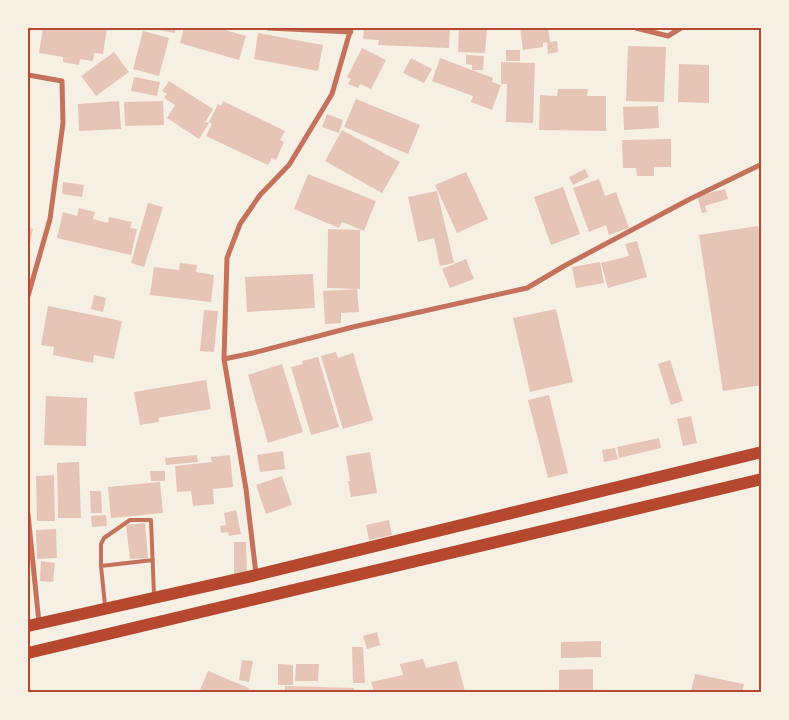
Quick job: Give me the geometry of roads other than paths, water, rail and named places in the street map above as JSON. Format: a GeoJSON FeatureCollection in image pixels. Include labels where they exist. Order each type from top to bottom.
{"type":"FeatureCollection","features":[{"type":"Feature","properties":{"kind":"highway"},"geometry":{"type":"LineString","coordinates":[[34,625],[256,575],[762,452]]}},
{"type":"Feature","properties":{"kind":"highway"},"geometry":{"type":"LineString","coordinates":[[28,653],[762,479]]}},
{"type":"Feature","properties":{"kind":"street"},"geometry":{"type":"LineString","coordinates":[[256,575],[246,489],[224,359],[227,258],[240,224],[260,195],[289,165],[332,94],[351,30],[268,28]]}},
{"type":"Feature","properties":{"kind":"street"},"geometry":{"type":"LineString","coordinates":[[636,28],[668,36],[681,28]]}},
{"type":"Feature","properties":{"kind":"street"},"geometry":{"type":"LineString","coordinates":[[28,75],[62,81],[64,123],[50,219],[28,296]]}},
{"type":"Feature","properties":{"kind":"street"},"geometry":{"type":"LineString","coordinates":[[224,359],[253,354],[352,327],[527,288],[690,199],[762,164]]}},
{"type":"Feature","properties":{"kind":"street"},"geometry":{"type":"LineString","coordinates":[[28,514],[34,625]]}},
{"type":"Feature","properties":{"kind":"lane"},"geometry":{"type":"LineString","coordinates":[[106,610],[101,566],[101,544],[104,538],[130,520],[151,520],[154,598]]}},
{"type":"Feature","properties":{"kind":"lane"},"geometry":{"type":"LineString","coordinates":[[101,566],[153,560]]}}]}
